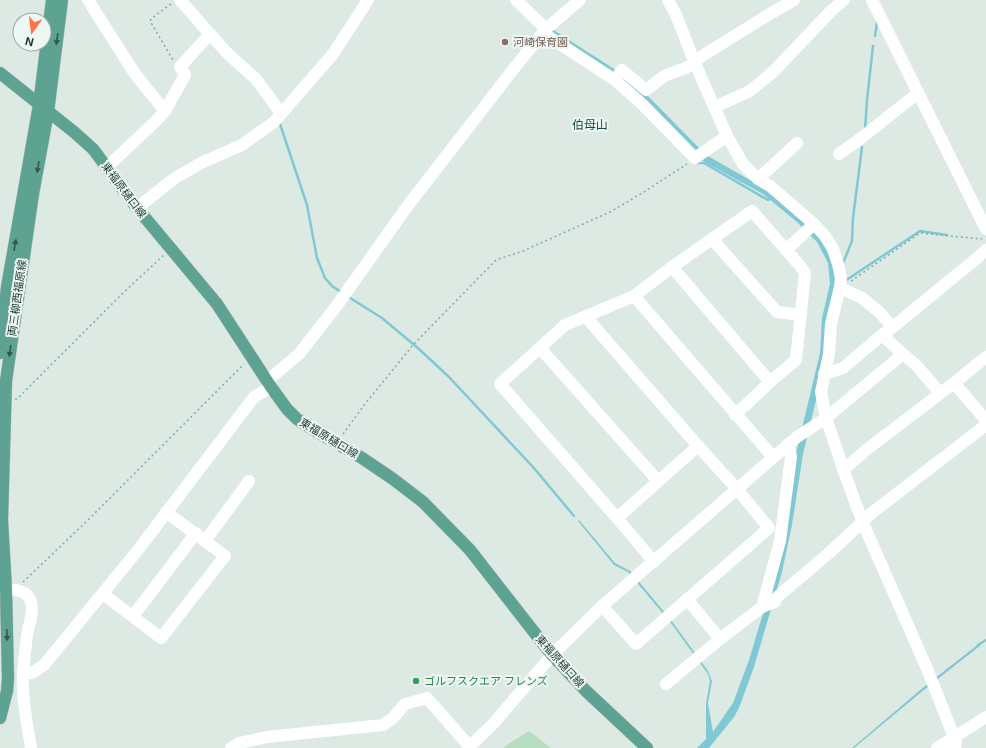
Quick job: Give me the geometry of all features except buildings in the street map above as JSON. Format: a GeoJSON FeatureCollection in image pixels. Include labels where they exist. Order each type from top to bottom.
{"type":"FeatureCollection","features":[{"type":"Feature","properties":{"kind":"main road","name":"両三柳西福原線"},"geometry":{"type":"LineString","coordinates":[[0,353],[4,289],[44,108],[52,0]]}},
{"type":"Feature","properties":{"kind":"main road","name":"両三柳西福原線"},"geometry":{"type":"LineString","coordinates":[[0,718],[8,679],[8,590],[2,520],[6,381],[44,108],[62,0]]}},
{"type":"Feature","properties":{"kind":"main road","name":"東福原樋口線"},"geometry":{"type":"LineString","coordinates":[[0,73],[93,149],[137,208],[218,304],[251,357],[287,409],[297,419],[362,458],[392,479],[422,502],[444,522],[470,550],[552,655],[586,690],[647,748]]}},
{"type":"Feature","properties":{"kind":"street"},"geometry":{"type":"LineString","coordinates":[[88,0],[135,74],[165,110]]}},
{"type":"Feature","properties":{"kind":"street"},"geometry":{"type":"LineString","coordinates":[[137,208],[175,178],[203,162],[242,145],[274,122],[334,54],[368,0]]}},
{"type":"Feature","properties":{"kind":"street"},"geometry":{"type":"LineString","coordinates":[[516,0],[545,31],[617,77],[695,158],[727,136]]}},
{"type":"Feature","properties":{"kind":"street"},"geometry":{"type":"LineString","coordinates":[[23,672],[32,673],[44,665],[103,594],[254,397],[299,354],[338,304],[406,208],[515,67],[545,31],[580,0]]}},
{"type":"Feature","properties":{"kind":"street"},"geometry":{"type":"LineString","coordinates":[[668,0],[676,15],[727,136],[743,164],[758,179],[770,186],[814,224],[825,236],[833,249],[840,271],[840,288],[831,324],[829,354],[821,392],[826,418],[863,522],[928,671],[955,742]]}},
{"type":"Feature","properties":{"kind":"street"},"geometry":{"type":"LineString","coordinates":[[617,77],[622,70],[646,90],[664,76],[695,63],[768,15],[794,0]]}},
{"type":"Feature","properties":{"kind":"street"},"geometry":{"type":"LineString","coordinates":[[825,0],[832,10]]}},
{"type":"Feature","properties":{"kind":"street"},"geometry":{"type":"LineString","coordinates":[[715,107],[750,91],[767,77],[832,10],[844,0]]}},
{"type":"Feature","properties":{"kind":"street"},"geometry":{"type":"LineString","coordinates":[[872,0],[986,229]]}},
{"type":"Feature","properties":{"kind":"street"},"geometry":{"type":"LineString","coordinates":[[176,1],[228,54],[256,79],[281,113]]}},
{"type":"Feature","properties":{"kind":"street"},"geometry":{"type":"LineString","coordinates":[[107,167],[157,120],[165,110],[185,76],[180,67],[210,34]]}},
{"type":"Feature","properties":{"kind":"street"},"geometry":{"type":"LineString","coordinates":[[839,154],[918,93]]}},
{"type":"Feature","properties":{"kind":"street"},"geometry":{"type":"LineString","coordinates":[[758,179],[797,143]]}},
{"type":"Feature","properties":{"kind":"street"},"geometry":{"type":"LineString","coordinates":[[654,562],[500,384],[565,325],[634,296],[672,267],[752,211],[801,267],[805,274],[796,360],[735,414]]}},
{"type":"Feature","properties":{"kind":"street"},"geometry":{"type":"LineString","coordinates":[[786,250],[814,224]]}},
{"type":"Feature","properties":{"kind":"street"},"geometry":{"type":"LineString","coordinates":[[712,239],[777,312],[801,315]]}},
{"type":"Feature","properties":{"kind":"street"},"geometry":{"type":"LineString","coordinates":[[824,374],[844,368],[986,250]]}},
{"type":"Feature","properties":{"kind":"street"},"geometry":{"type":"LineString","coordinates":[[672,267],[770,382]]}},
{"type":"Feature","properties":{"kind":"street"},"geometry":{"type":"LineString","coordinates":[[840,288],[862,298],[878,311],[893,327]]}},
{"type":"Feature","properties":{"kind":"street"},"geometry":{"type":"LineString","coordinates":[[634,296],[773,457]]}},
{"type":"Feature","properties":{"kind":"street"},"geometry":{"type":"LineString","coordinates":[[586,317],[737,489],[769,528],[636,644],[602,606]]}},
{"type":"Feature","properties":{"kind":"street"},"geometry":{"type":"LineString","coordinates":[[882,335],[916,365],[940,392]]}},
{"type":"Feature","properties":{"kind":"street"},"geometry":{"type":"LineString","coordinates":[[540,348],[658,481]]}},
{"type":"Feature","properties":{"kind":"street"},"geometry":{"type":"LineString","coordinates":[[231,748],[239,742],[267,737],[383,725],[393,718],[405,704],[427,698],[469,747],[493,724],[552,655],[602,606],[788,444],[826,418],[903,354]]}},
{"type":"Feature","properties":{"kind":"street"},"geometry":{"type":"LineString","coordinates":[[844,470],[866,450],[940,392],[954,383],[986,356]]}},
{"type":"Feature","properties":{"kind":"street"},"geometry":{"type":"LineString","coordinates":[[954,383],[986,420]]}},
{"type":"Feature","properties":{"kind":"street"},"geometry":{"type":"LineString","coordinates":[[666,684],[720,638],[767,605],[775,602],[776,598],[873,512],[986,426]]}},
{"type":"Feature","properties":{"kind":"street"},"geometry":{"type":"LineString","coordinates":[[767,605],[780,541],[791,457],[788,444]]}},
{"type":"Feature","properties":{"kind":"street"},"geometry":{"type":"LineString","coordinates":[[617,518],[698,446]]}},
{"type":"Feature","properties":{"kind":"street"},"geometry":{"type":"LineString","coordinates":[[133,616],[249,481]]}},
{"type":"Feature","properties":{"kind":"street"},"geometry":{"type":"LineString","coordinates":[[103,594],[161,638],[225,556],[166,512]]}},
{"type":"Feature","properties":{"kind":"street"},"geometry":{"type":"LineString","coordinates":[[8,590],[25,594],[30,599],[32,610],[26,642],[22,689],[31,748]]}},
{"type":"Feature","properties":{"kind":"street"},"geometry":{"type":"LineString","coordinates":[[687,599],[720,638]]}},
{"type":"Feature","properties":{"kind":"street"},"geometry":{"type":"LineString","coordinates":[[937,748],[955,742],[986,717]]}},
{"type":"Feature","properties":{"kind":"path"},"geometry":{"type":"LineString","coordinates":[[176,1],[150,21],[175,63],[180,67]]}},
{"type":"Feature","properties":{"kind":"path"},"geometry":{"type":"LineString","coordinates":[[336,443],[365,404],[413,345],[496,260],[529,248],[610,212],[644,192],[695,158]]}},
{"type":"Feature","properties":{"kind":"path"},"geometry":{"type":"LineString","coordinates":[[840,288],[920,233],[986,240]]}},
{"type":"Feature","properties":{"kind":"path"},"geometry":{"type":"LineString","coordinates":[[5,399],[17,399],[124,292],[172,249]]}},
{"type":"Feature","properties":{"kind":"path"},"geometry":{"type":"LineString","coordinates":[[8,590],[22,583],[87,521],[251,357]]}},
{"type":"Feature","properties":{"kind":"green space"},"geometry":{"type":"Polygon","coordinates":[[[529,731],[551,748],[504,748],[505,746],[529,731]]]}},
{"type":"Feature","properties":{"kind":"water"},"geometry":{"type":"Polygon","coordinates":[[[522,0],[552,29],[622,74],[646,94],[706,155],[773,193],[822,237],[837,276],[821,380],[803,454],[792,525],[782,572],[754,667],[739,708],[734,717],[709,748],[697,748],[706,739],[706,704],[710,681],[708,674],[671,623],[628,572],[614,565],[578,521],[579,520],[615,563],[630,571],[671,620],[708,671],[712,681],[708,703],[713,732],[733,703],[749,660],[770,590],[796,453],[820,353],[822,318],[830,284],[828,263],[817,242],[797,222],[763,194],[701,160],[656,114],[554,39],[522,0]]]}},
{"type":"Feature","properties":{"kind":"water"},"geometry":{"type":"Polygon","coordinates":[[[980,643],[981,645],[854,748],[852,748],[925,686],[980,643]]]}},
{"type":"Feature","properties":{"kind":"waterway"},"geometry":{"type":"LineString","coordinates":[[875,36],[877,22]]}},
{"type":"Feature","properties":{"kind":"waterway"},"geometry":{"type":"LineString","coordinates":[[865,130],[873,46]]}},
{"type":"Feature","properties":{"kind":"waterway"},"geometry":{"type":"LineString","coordinates":[[279,121],[307,205],[317,258],[325,278],[332,286],[341,292]]}},
{"type":"Feature","properties":{"kind":"waterway"},"geometry":{"type":"LineString","coordinates":[[843,263],[852,241],[853,218],[862,147]]}},
{"type":"Feature","properties":{"kind":"waterway"},"geometry":{"type":"LineString","coordinates":[[697,163],[704,163],[768,200],[771,197]]}},
{"type":"Feature","properties":{"kind":"waterway"},"geometry":{"type":"LineString","coordinates":[[845,281],[920,231],[947,235]]}},
{"type":"Feature","properties":{"kind":"waterway"},"geometry":{"type":"LineString","coordinates":[[347,296],[382,318],[449,377],[533,467],[574,516]]}},
{"type":"Feature","properties":{"kind":"waterway"},"geometry":{"type":"LineString","coordinates":[[978,645],[986,640]]}},
{"type":"Feature","properties":{"kind":"place","name":"河崎保育園"},"geometry":{"type":"Point","coordinates":[505,42]}},
{"type":"Feature","properties":{"kind":"place","name":"ゴルフスクエア フレンズ"},"geometry":{"type":"Point","coordinates":[416,681]}},
{"type":"Feature","properties":{"kind":"district","name":"伯母山"},"geometry":{"type":"Point","coordinates":[590,125]}}]}
